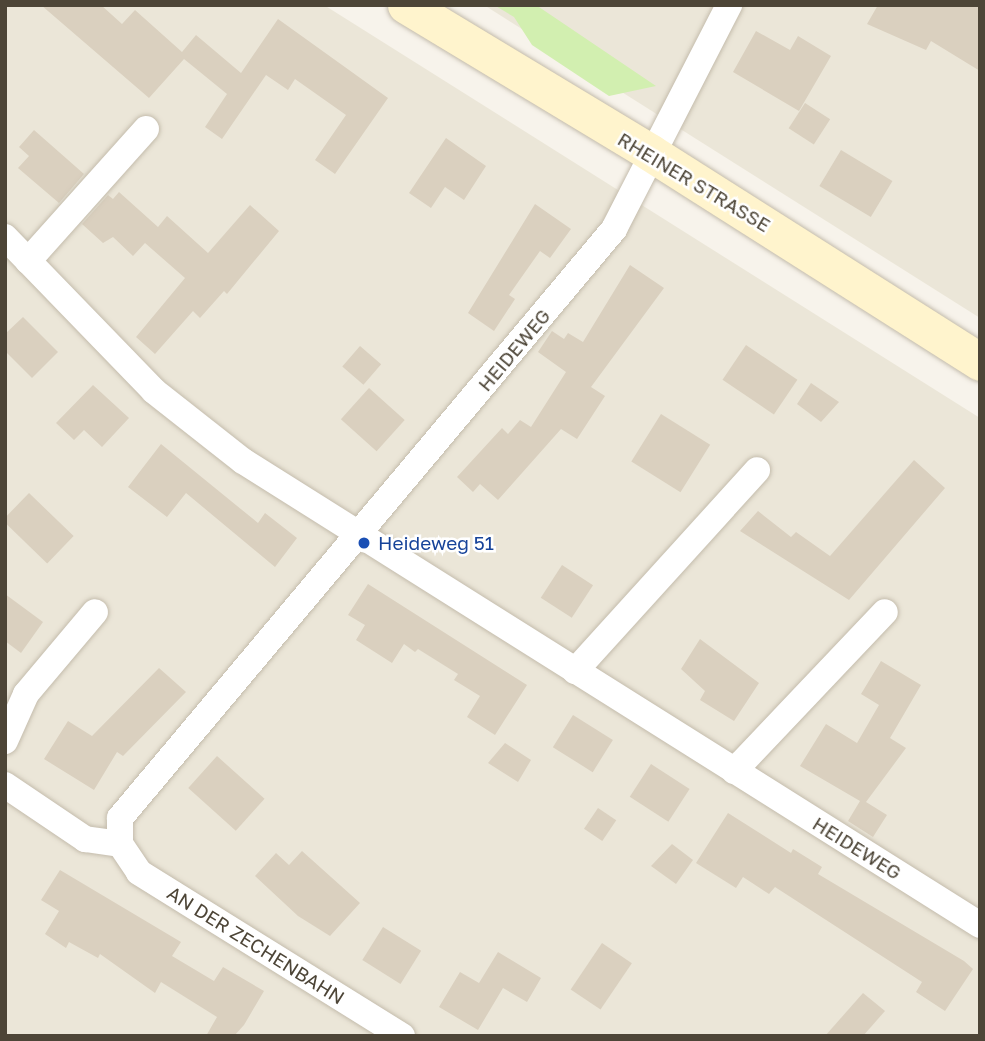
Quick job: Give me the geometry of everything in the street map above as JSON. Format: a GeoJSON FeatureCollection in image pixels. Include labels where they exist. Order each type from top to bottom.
{"type":"FeatureCollection","features":[{"type":"Feature","properties":{"kind":"main road","name":"RHEINER STRASSE"},"geometry":{"type":"LineString","coordinates":[[406,5],[651,153],[980,362]]}},
{"type":"Feature","properties":{"kind":"street","name":"HEIDEWEG"},"geometry":{"type":"LineString","coordinates":[[120,844],[120,818],[360,536],[614,229],[729,5]]}},
{"type":"Feature","properties":{"kind":"street"},"geometry":{"type":"LineString","coordinates":[[28,261],[146,129]]}},
{"type":"Feature","properties":{"kind":"street","name":"HEIDEWEG"},"geometry":{"type":"LineString","coordinates":[[5,237],[173,408],[243,461],[980,925]]}},
{"type":"Feature","properties":{"kind":"street"},"geometry":{"type":"LineString","coordinates":[[575,671],[757,470]]}},
{"type":"Feature","properties":{"kind":"street"},"geometry":{"type":"LineString","coordinates":[[5,741],[26,694],[95,612]]}},
{"type":"Feature","properties":{"kind":"street"},"geometry":{"type":"LineString","coordinates":[[734,771],[885,612]]}},
{"type":"Feature","properties":{"kind":"street"},"geometry":{"type":"LineString","coordinates":[[5,785],[85,839],[120,844]]}},
{"type":"Feature","properties":{"kind":"street","name":"AN DER ZECHENBAHN"},"geometry":{"type":"LineString","coordinates":[[120,844],[139,872],[402,1036]]}},
{"type":"Feature","properties":{"kind":"shaded area"},"geometry":{"type":"Polygon","coordinates":[[[5,5],[324,5],[980,418],[980,1036],[5,1036],[5,5]]]}},
{"type":"Feature","properties":{"kind":"shaded area"},"geometry":{"type":"Polygon","coordinates":[[[484,5],[980,5],[980,318],[484,5]]]}},
{"type":"Feature","properties":{"kind":"green space"},"geometry":{"type":"Polygon","coordinates":[[[494,5],[536,5],[656,86],[609,96],[532,45],[514,17],[494,5]]]}},
{"type":"Feature","properties":{"kind":"building"},"geometry":{"type":"Polygon","coordinates":[[[41,5],[101,5],[122,24],[135,10],[182,52],[196,35],[241,73],[278,19],[388,98],[335,174],[315,160],[346,115],[295,79],[288,90],[266,75],[222,139],[205,127],[227,94],[184,59],[149,98],[41,5]]]}},
{"type":"Feature","properties":{"kind":"building"},"geometry":{"type":"Polygon","coordinates":[[[878,5],[980,5],[980,71],[931,41],[926,50],[867,24],[878,5]]]}},
{"type":"Feature","properties":{"kind":"building"},"geometry":{"type":"Polygon","coordinates":[[[756,31],[790,50],[798,36],[831,56],[799,111],[733,72],[756,31]]]}},
{"type":"Feature","properties":{"kind":"building"},"geometry":{"type":"Polygon","coordinates":[[[805,103],[830,119],[814,144],[789,128],[805,103]]]}},
{"type":"Feature","properties":{"kind":"building"},"geometry":{"type":"Polygon","coordinates":[[[34,130],[84,174],[59,203],[18,168],[29,156],[19,147],[34,130]]]}},
{"type":"Feature","properties":{"kind":"building"},"geometry":{"type":"Polygon","coordinates":[[[446,138],[486,166],[464,200],[445,187],[431,208],[409,193],[446,138]]]}},
{"type":"Feature","properties":{"kind":"building"},"geometry":{"type":"Polygon","coordinates":[[[841,150],[892,181],[871,217],[819,186],[841,150]]]}},
{"type":"Feature","properties":{"kind":"building"},"geometry":{"type":"Polygon","coordinates":[[[119,192],[158,227],[167,216],[208,253],[250,205],[279,231],[227,294],[224,291],[200,318],[193,311],[155,354],[136,337],[185,278],[145,243],[133,256],[113,237],[103,243],[82,224],[108,195],[113,199],[119,192]]]}},
{"type":"Feature","properties":{"kind":"building"},"geometry":{"type":"Polygon","coordinates":[[[535,204],[571,229],[550,258],[540,251],[509,295],[515,299],[494,331],[468,313],[535,204]]]}},
{"type":"Feature","properties":{"kind":"building"},"geometry":{"type":"Polygon","coordinates":[[[630,265],[664,288],[591,387],[605,396],[577,439],[561,429],[498,500],[480,484],[473,492],[457,477],[502,428],[508,434],[520,420],[531,427],[566,372],[538,352],[552,331],[564,339],[568,333],[583,342],[630,265]]]}},
{"type":"Feature","properties":{"kind":"building"},"geometry":{"type":"Polygon","coordinates":[[[23,317],[58,352],[32,378],[5,351],[5,334],[23,317]]]}},
{"type":"Feature","properties":{"kind":"building"},"geometry":{"type":"Polygon","coordinates":[[[746,345],[797,380],[774,414],[723,380],[746,345]]]}},
{"type":"Feature","properties":{"kind":"building"},"geometry":{"type":"Polygon","coordinates":[[[360,346],[381,364],[363,385],[342,366],[360,346]]]}},
{"type":"Feature","properties":{"kind":"building"},"geometry":{"type":"Polygon","coordinates":[[[811,383],[839,402],[821,422],[797,404],[811,383]]]}},
{"type":"Feature","properties":{"kind":"building"},"geometry":{"type":"Polygon","coordinates":[[[93,385],[129,418],[102,447],[84,430],[74,440],[56,423],[93,385]]]}},
{"type":"Feature","properties":{"kind":"building"},"geometry":{"type":"Polygon","coordinates":[[[369,388],[405,420],[377,451],[341,419],[369,388]]]}},
{"type":"Feature","properties":{"kind":"building"},"geometry":{"type":"Polygon","coordinates":[[[661,414],[710,445],[681,492],[631,461],[661,414]]]}},
{"type":"Feature","properties":{"kind":"building"},"geometry":{"type":"Polygon","coordinates":[[[161,444],[258,523],[265,513],[297,538],[275,567],[186,493],[167,517],[128,487],[161,444]]]}},
{"type":"Feature","properties":{"kind":"building"},"geometry":{"type":"Polygon","coordinates":[[[914,460],[945,488],[849,600],[740,531],[758,511],[791,537],[796,532],[830,556],[914,460]]]}},
{"type":"Feature","properties":{"kind":"building"},"geometry":{"type":"Polygon","coordinates":[[[29,493],[74,536],[47,563],[5,523],[5,518],[29,493]]]}},
{"type":"Feature","properties":{"kind":"building"},"geometry":{"type":"Polygon","coordinates":[[[562,565],[593,585],[572,618],[541,598],[562,565]]]}},
{"type":"Feature","properties":{"kind":"building"},"geometry":{"type":"Polygon","coordinates":[[[368,584],[527,685],[495,735],[467,717],[480,696],[454,680],[458,674],[418,649],[415,652],[404,644],[392,663],[356,640],[365,625],[348,615],[368,584]]]}},
{"type":"Feature","properties":{"kind":"building"},"geometry":{"type":"Polygon","coordinates":[[[5,594],[43,622],[21,653],[5,641],[5,594]]]}},
{"type":"Feature","properties":{"kind":"building"},"geometry":{"type":"Polygon","coordinates":[[[700,639],[759,683],[734,721],[700,700],[705,691],[681,669],[700,639]]]}},
{"type":"Feature","properties":{"kind":"building"},"geometry":{"type":"Polygon","coordinates":[[[881,661],[921,685],[890,738],[906,748],[866,802],[887,815],[873,837],[848,821],[860,801],[800,766],[826,724],[857,743],[879,705],[861,694],[881,661]]]}},
{"type":"Feature","properties":{"kind":"building"},"geometry":{"type":"Polygon","coordinates":[[[159,668],[186,692],[123,756],[117,752],[94,790],[44,759],[68,721],[92,736],[159,668]]]}},
{"type":"Feature","properties":{"kind":"building"},"geometry":{"type":"Polygon","coordinates":[[[573,715],[613,740],[593,772],[553,747],[573,715]]]}},
{"type":"Feature","properties":{"kind":"building"},"geometry":{"type":"Polygon","coordinates":[[[505,743],[531,760],[518,782],[488,763],[505,743]]]}},
{"type":"Feature","properties":{"kind":"building"},"geometry":{"type":"Polygon","coordinates":[[[217,756],[265,799],[236,831],[188,788],[217,756]]]}},
{"type":"Feature","properties":{"kind":"building"},"geometry":{"type":"Polygon","coordinates":[[[651,764],[690,789],[668,822],[630,797],[651,764]]]}},
{"type":"Feature","properties":{"kind":"building"},"geometry":{"type":"Polygon","coordinates":[[[598,808],[616,820],[602,841],[584,829],[598,808]]]}},
{"type":"Feature","properties":{"kind":"building"},"geometry":{"type":"Polygon","coordinates":[[[728,813],[791,853],[793,849],[822,867],[818,874],[964,961],[973,969],[945,1011],[916,992],[922,982],[775,887],[769,894],[743,877],[736,888],[696,863],[728,813]]]}},
{"type":"Feature","properties":{"kind":"building"},"geometry":{"type":"Polygon","coordinates":[[[672,844],[693,860],[676,884],[651,866],[672,844]]]}},
{"type":"Feature","properties":{"kind":"building"},"geometry":{"type":"Polygon","coordinates":[[[302,851],[360,903],[330,936],[298,916],[255,876],[276,853],[289,865],[302,851]]]}},
{"type":"Feature","properties":{"kind":"building"},"geometry":{"type":"Polygon","coordinates":[[[60,870],[181,942],[172,956],[214,981],[223,967],[264,991],[244,1025],[234,1036],[206,1036],[217,1017],[161,982],[155,993],[100,954],[98,958],[69,942],[66,948],[45,934],[59,911],[41,900],[60,870]]]}},
{"type":"Feature","properties":{"kind":"building"},"geometry":{"type":"Polygon","coordinates":[[[383,927],[421,951],[400,984],[362,960],[383,927]]]}},
{"type":"Feature","properties":{"kind":"building"},"geometry":{"type":"Polygon","coordinates":[[[602,943],[632,963],[601,1010],[571,989],[602,943]]]}},
{"type":"Feature","properties":{"kind":"building"},"geometry":{"type":"Polygon","coordinates":[[[498,952],[541,978],[527,1002],[503,988],[478,1030],[439,1007],[460,972],[479,983],[498,952]]]}},
{"type":"Feature","properties":{"kind":"building"},"geometry":{"type":"Polygon","coordinates":[[[863,993],[885,1011],[863,1036],[825,1036],[863,993]]]}},
{"type":"Feature","properties":{"kind":"place","name":"Heideweg 51"},"geometry":{"type":"Point","coordinates":[364,543]}}]}
